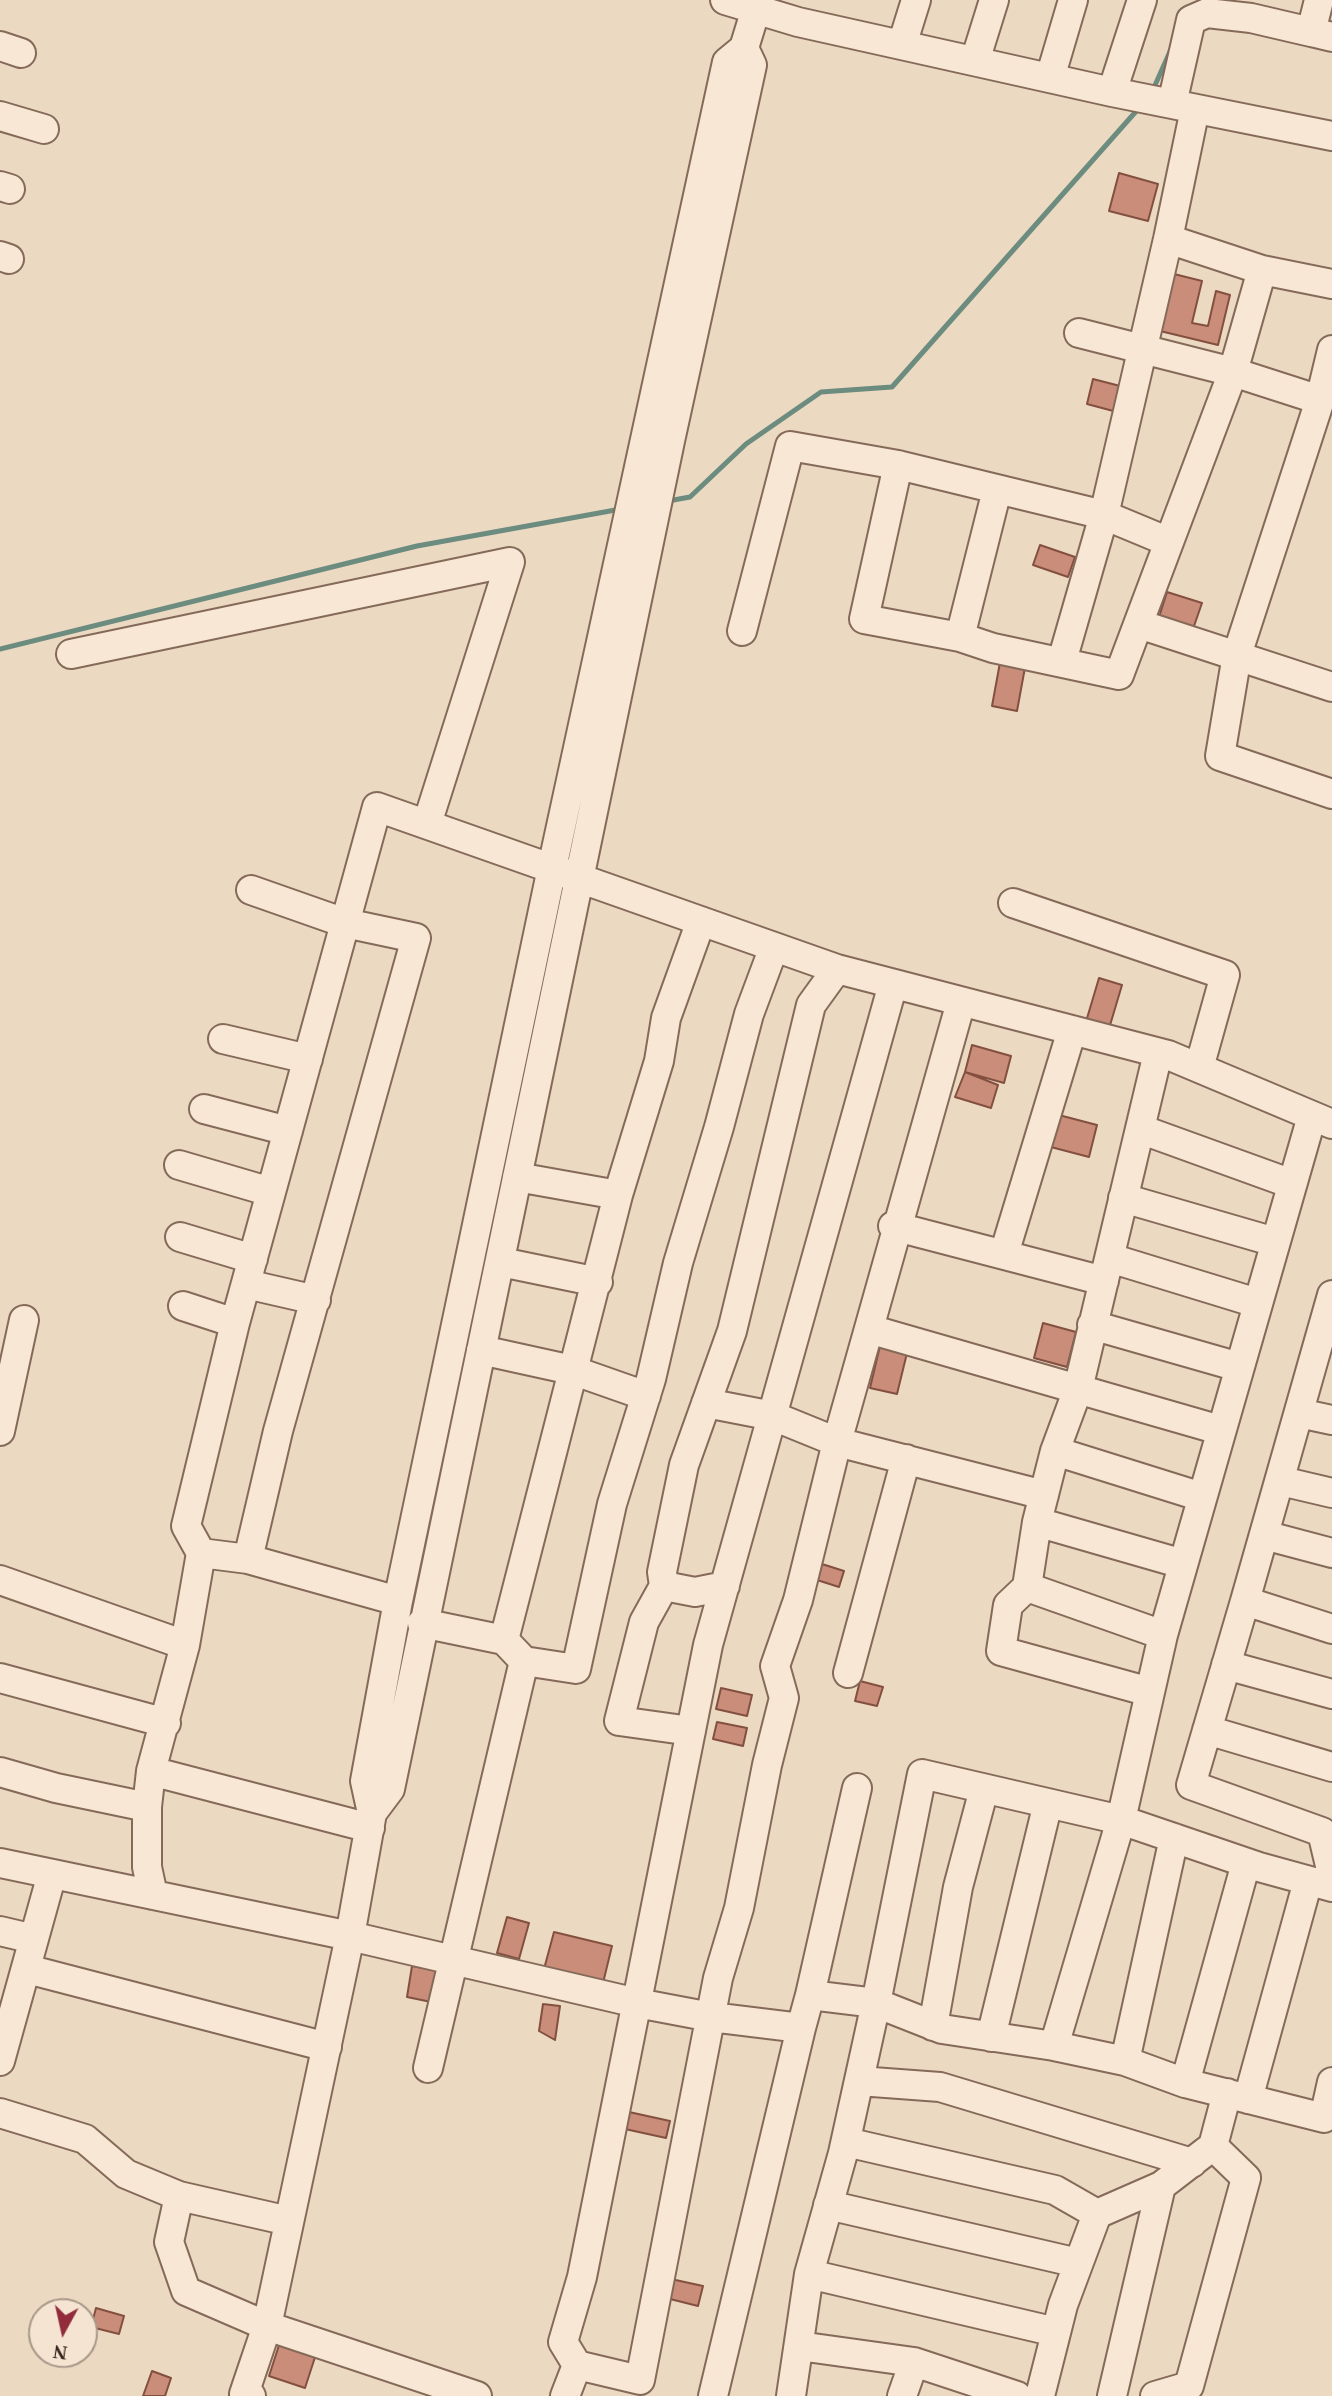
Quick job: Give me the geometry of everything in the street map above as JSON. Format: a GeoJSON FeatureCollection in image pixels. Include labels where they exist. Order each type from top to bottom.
{"type":"FeatureCollection","features":[{"type":"Feature","properties":{"kind":"street"},"geometry":{"type":"LineString","coordinates":[[725,0],[902,45],[1112,92],[1332,136]]}},
{"type":"Feature","properties":{"kind":"street"},"geometry":{"type":"LineString","coordinates":[[902,45],[916,0]]}},
{"type":"Feature","properties":{"kind":"street"},"geometry":{"type":"LineString","coordinates":[[975,61],[994,0]]}},
{"type":"Feature","properties":{"kind":"street"},"geometry":{"type":"LineString","coordinates":[[1050,78],[1073,0]]}},
{"type":"Feature","properties":{"kind":"street"},"geometry":{"type":"LineString","coordinates":[[1112,92],[1142,0]]}},
{"type":"Feature","properties":{"kind":"street"},"geometry":{"type":"LineString","coordinates":[[1062,661],[1104,515],[1168,239],[1167,103],[1191,20],[1217,7],[1321,34],[1319,0]]}},
{"type":"Feature","properties":{"kind":"street"},"geometry":{"type":"LineString","coordinates":[[246,2395],[267,2326],[350,1936],[371,1820],[365,1781],[398,1601],[552,868],[727,62],[744,48],[756,9]]}},
{"type":"Feature","properties":{"kind":"street"},"geometry":{"type":"LineString","coordinates":[[371,1820],[390,1789],[422,1623],[752,65],[744,48]]}},
{"type":"Feature","properties":{"kind":"street"},"geometry":{"type":"LineString","coordinates":[[0,116],[44,130]]}},
{"type":"Feature","properties":{"kind":"street"},"geometry":{"type":"LineString","coordinates":[[1168,239],[1262,270],[1332,284]]}},
{"type":"Feature","properties":{"kind":"street"},"geometry":{"type":"LineString","coordinates":[[898,465],[864,619],[960,636],[993,648],[1119,675],[1233,372],[1262,270]]}},
{"type":"Feature","properties":{"kind":"street"},"geometry":{"type":"LineString","coordinates":[[1079,332],[1233,372],[1320,400]]}},
{"type":"Feature","properties":{"kind":"street"},"geometry":{"type":"LineString","coordinates":[[1332,350],[1320,400],[1237,655],[1220,757],[1332,794]]}},
{"type":"Feature","properties":{"kind":"street"},"geometry":{"type":"LineString","coordinates":[[742,631],[790,446],[898,465],[1104,515],[1169,542]]}},
{"type":"Feature","properties":{"kind":"street"},"geometry":{"type":"LineString","coordinates":[[960,636],[998,490]]}},
{"type":"Feature","properties":{"kind":"street"},"geometry":{"type":"LineString","coordinates":[[71,654],[510,562],[427,824]]}},
{"type":"Feature","properties":{"kind":"street"},"geometry":{"type":"LineString","coordinates":[[1139,624],[1332,687]]}},
{"type":"Feature","properties":{"kind":"street"},"geometry":{"type":"LineString","coordinates":[[153,1895],[147,1867],[146,1807],[151,1771],[185,1645],[201,1553],[186,1526],[235,1323],[377,807],[837,969],[1158,1053],[1322,1120],[1292,1184],[1220,1430],[1163,1635],[1121,1820],[1054,2046]]}},
{"type":"Feature","properties":{"kind":"street"},"geometry":{"type":"LineString","coordinates":[[248,1559],[278,1431],[416,938],[345,923],[251,890]]}},
{"type":"Feature","properties":{"kind":"street"},"geometry":{"type":"LineString","coordinates":[[1013,903],[1225,975],[1199,1069]]}},
{"type":"Feature","properties":{"kind":"street"},"geometry":{"type":"LineString","coordinates":[[504,1640],[572,1370],[598,1282],[618,1195],[659,1061],[666,1018],[701,921]]}},
{"type":"Feature","properties":{"kind":"street"},"geometry":{"type":"LineString","coordinates":[[422,1623],[504,1640],[524,1661],[576,1669],[612,1504],[646,1396],[678,1264],[719,1127],[748,1014],[774,947]]}},
{"type":"Feature","properties":{"kind":"street"},"geometry":{"type":"LineString","coordinates":[[691,1731],[619,1721],[645,1622],[663,1586],[662,1572],[684,1465],[732,1331],[811,1004],[837,969]]}},
{"type":"Feature","properties":{"kind":"street"},"geometry":{"type":"LineString","coordinates":[[893,984],[708,1645],[582,2277],[563,2342],[577,2365],[639,2380],[718,1978],[739,1908],[767,1765],[784,1699],[775,1666],[798,1600],[895,1226],[961,1002]]}},
{"type":"Feature","properties":{"kind":"street"},"geometry":{"type":"LineString","coordinates":[[1004,1254],[1072,1030]]}},
{"type":"Feature","properties":{"kind":"street"},"geometry":{"type":"LineString","coordinates":[[223,1039],[308,1059]]}},
{"type":"Feature","properties":{"kind":"street"},"geometry":{"type":"LineString","coordinates":[[1150,1692],[1001,1651],[1008,1605],[1027,1587],[1037,1522],[1055,1451],[1078,1390],[1158,1053]]}},
{"type":"Feature","properties":{"kind":"street"},"geometry":{"type":"LineString","coordinates":[[204,1109],[288,1131]]}},
{"type":"Feature","properties":{"kind":"street"},"geometry":{"type":"LineString","coordinates":[[1140,1129],[1292,1184]]}},
{"type":"Feature","properties":{"kind":"street"},"geometry":{"type":"LineString","coordinates":[[179,1165],[271,1192]]}},
{"type":"Feature","properties":{"kind":"street"},"geometry":{"type":"LineString","coordinates":[[517,1177],[618,1195]]}},
{"type":"Feature","properties":{"kind":"street"},"geometry":{"type":"LineString","coordinates":[[1123,1198],[1275,1242]]}},
{"type":"Feature","properties":{"kind":"street"},"geometry":{"type":"LineString","coordinates":[[895,1226],[1004,1254],[1107,1269],[1257,1303]]}},
{"type":"Feature","properties":{"kind":"street"},"geometry":{"type":"LineString","coordinates":[[180,1237],[316,1300]]}},
{"type":"Feature","properties":{"kind":"street"},"geometry":{"type":"LineString","coordinates":[[500,1262],[598,1282]]}},
{"type":"Feature","properties":{"kind":"street"},"geometry":{"type":"LineString","coordinates":[[1040,2396],[1056,2332],[1097,2214],[1161,2186],[1202,2155],[1238,2096],[1324,1881],[1322,1832],[1191,1785],[1299,1413],[1325,1346],[1332,1294]]}},
{"type":"Feature","properties":{"kind":"street"},"geometry":{"type":"LineString","coordinates":[[183,1306],[235,1323]]}},
{"type":"Feature","properties":{"kind":"street"},"geometry":{"type":"LineString","coordinates":[[0,1432],[24,1320]]}},
{"type":"Feature","properties":{"kind":"street"},"geometry":{"type":"LineString","coordinates":[[1092,1325],[1239,1367]]}},
{"type":"Feature","properties":{"kind":"street"},"geometry":{"type":"LineString","coordinates":[[869,1329],[1220,1430]]}},
{"type":"Feature","properties":{"kind":"street"},"geometry":{"type":"LineString","coordinates":[[481,1350],[572,1370],[646,1396]]}},
{"type":"Feature","properties":{"kind":"street"},"geometry":{"type":"LineString","coordinates":[[706,1403],[773,1416],[837,1442],[1044,1494]]}},
{"type":"Feature","properties":{"kind":"street"},"geometry":{"type":"LineString","coordinates":[[1299,1413],[1332,1420]]}},
{"type":"Feature","properties":{"kind":"street"},"geometry":{"type":"LineString","coordinates":[[1055,1451],[1202,1497]]}},
{"type":"Feature","properties":{"kind":"street"},"geometry":{"type":"LineString","coordinates":[[848,1673],[906,1459]]}},
{"type":"Feature","properties":{"kind":"street"},"geometry":{"type":"LineString","coordinates":[[1281,1481],[1332,1493]]}},
{"type":"Feature","properties":{"kind":"street"},"geometry":{"type":"LineString","coordinates":[[1037,1522],[1183,1564]]}},
{"type":"Feature","properties":{"kind":"street"},"geometry":{"type":"LineString","coordinates":[[1264,1535],[1332,1553]]}},
{"type":"Feature","properties":{"kind":"street"},"geometry":{"type":"LineString","coordinates":[[201,1553],[248,1559],[398,1601]]}},
{"type":"Feature","properties":{"kind":"street"},"geometry":{"type":"LineString","coordinates":[[0,1580],[185,1645]]}},
{"type":"Feature","properties":{"kind":"street"},"geometry":{"type":"LineString","coordinates":[[663,1586],[695,1592],[725,1586]]}},
{"type":"Feature","properties":{"kind":"street"},"geometry":{"type":"LineString","coordinates":[[1027,1587],[1163,1635]]}},
{"type":"Feature","properties":{"kind":"street"},"geometry":{"type":"LineString","coordinates":[[1245,1601],[1332,1629]]}},
{"type":"Feature","properties":{"kind":"street"},"geometry":{"type":"LineString","coordinates":[[428,2068],[524,1661]]}},
{"type":"Feature","properties":{"kind":"street"},"geometry":{"type":"LineString","coordinates":[[1226,1665],[1332,1693]]}},
{"type":"Feature","properties":{"kind":"street"},"geometry":{"type":"LineString","coordinates":[[0,1678],[166,1723]]}},
{"type":"Feature","properties":{"kind":"street"},"geometry":{"type":"LineString","coordinates":[[1207,1730],[1332,1768]]}},
{"type":"Feature","properties":{"kind":"street"},"geometry":{"type":"LineString","coordinates":[[151,1771],[371,1820]]}},
{"type":"Feature","properties":{"kind":"street"},"geometry":{"type":"LineString","coordinates":[[0,1772],[56,1788],[146,1807]]}},
{"type":"Feature","properties":{"kind":"street"},"geometry":{"type":"LineString","coordinates":[[791,2396],[809,2274],[846,2142],[922,1774],[1121,1820],[1246,1863],[1324,1881]]}},
{"type":"Feature","properties":{"kind":"street"},"geometry":{"type":"LineString","coordinates":[[713,2396],[810,1995],[856,1788]]}},
{"type":"Feature","properties":{"kind":"street"},"geometry":{"type":"LineString","coordinates":[[933,2026],[958,1887],[984,1789]]}},
{"type":"Feature","properties":{"kind":"street"},"geometry":{"type":"LineString","coordinates":[[992,2037],[1048,1803]]}},
{"type":"Feature","properties":{"kind":"street"},"geometry":{"type":"LineString","coordinates":[[1125,2061],[1174,1838]]}},
{"type":"Feature","properties":{"kind":"street"},"geometry":{"type":"LineString","coordinates":[[0,1863],[350,1936],[638,2003],[711,2017],[801,2028]]}},
{"type":"Feature","properties":{"kind":"street"},"geometry":{"type":"LineString","coordinates":[[1185,2083],[1246,1863]]}},
{"type":"Feature","properties":{"kind":"street"},"geometry":{"type":"LineString","coordinates":[[0,2062],[52,1874]]}},
{"type":"Feature","properties":{"kind":"street"},"geometry":{"type":"LineString","coordinates":[[0,1931],[34,1939]]}},
{"type":"Feature","properties":{"kind":"street"},"geometry":{"type":"LineString","coordinates":[[27,1969],[327,2047]]}},
{"type":"Feature","properties":{"kind":"street"},"geometry":{"type":"LineString","coordinates":[[810,1995],[876,2003],[933,2026],[1125,2061],[1185,2083],[1328,2119],[1332,2082]]}},
{"type":"Feature","properties":{"kind":"street"},"geometry":{"type":"LineString","coordinates":[[859,2081],[940,2087],[1202,2155],[1246,2178],[1189,2386],[1155,2396]]}},
{"type":"Feature","properties":{"kind":"street"},"geometry":{"type":"LineString","coordinates":[[0,2113],[85,2139],[126,2175],[179,2196],[289,2221]]}},
{"type":"Feature","properties":{"kind":"street"},"geometry":{"type":"LineString","coordinates":[[846,2142],[1055,2190],[1097,2214]]}},
{"type":"Feature","properties":{"kind":"street"},"geometry":{"type":"LineString","coordinates":[[1112,2396],[1161,2186]]}},
{"type":"Feature","properties":{"kind":"street"},"geometry":{"type":"LineString","coordinates":[[179,2196],[169,2242],[186,2291],[267,2326],[477,2396]]}},
{"type":"Feature","properties":{"kind":"street"},"geometry":{"type":"LineString","coordinates":[[828,2205],[1078,2263]]}},
{"type":"Feature","properties":{"kind":"street"},"geometry":{"type":"LineString","coordinates":[[809,2274],[1056,2332]]}},
{"type":"Feature","properties":{"kind":"street"},"geometry":{"type":"LineString","coordinates":[[799,2346],[914,2362],[1017,2396]]}},
{"type":"Feature","properties":{"kind":"street"},"geometry":{"type":"LineString","coordinates":[[902,2396],[914,2362]]}},
{"type":"Feature","properties":{"kind":"street"},"geometry":{"type":"LineString","coordinates":[[565,2396],[577,2365]]}},
{"type":"Feature","properties":{"kind":"building"},"geometry":{"type":"Polygon","coordinates":[[[1119,173],[1158,184],[1148,221],[1109,211],[1119,173]]]}},
{"type":"Feature","properties":{"kind":"building"},"geometry":{"type":"Polygon","coordinates":[[[1174,274],[1202,281],[1192,323],[1208,326],[1216,291],[1230,295],[1218,345],[1160,331],[1174,274]]]}},
{"type":"Feature","properties":{"kind":"building"},"geometry":{"type":"Polygon","coordinates":[[[1093,379],[1124,387],[1117,412],[1087,404],[1093,379]]]}},
{"type":"Feature","properties":{"kind":"building"},"geometry":{"type":"Polygon","coordinates":[[[1040,545],[1075,557],[1068,577],[1033,565],[1040,545]]]}},
{"type":"Feature","properties":{"kind":"building"},"geometry":{"type":"Polygon","coordinates":[[[1167,592],[1202,603],[1193,629],[1159,617],[1167,592]]]}},
{"type":"Feature","properties":{"kind":"building"},"geometry":{"type":"Polygon","coordinates":[[[1001,657],[1026,662],[1017,711],[992,706],[1001,657]]]}},
{"type":"Feature","properties":{"kind":"building"},"geometry":{"type":"Polygon","coordinates":[[[1099,978],[1122,985],[1108,1032],[1085,1025],[1099,978]]]}},
{"type":"Feature","properties":{"kind":"building"},"geometry":{"type":"Polygon","coordinates":[[[972,1045],[1011,1056],[1004,1083],[965,1072],[972,1045]]]}},
{"type":"Feature","properties":{"kind":"building"},"geometry":{"type":"Polygon","coordinates":[[[965,1072],[998,1085],[991,1108],[955,1097],[965,1072]]]}},
{"type":"Feature","properties":{"kind":"building"},"geometry":{"type":"Polygon","coordinates":[[[1055,1114],[1097,1125],[1089,1157],[1047,1146],[1055,1114]]]}},
{"type":"Feature","properties":{"kind":"building"},"geometry":{"type":"Polygon","coordinates":[[[1043,1323],[1076,1332],[1067,1367],[1034,1358],[1043,1323]]]}},
{"type":"Feature","properties":{"kind":"building"},"geometry":{"type":"Polygon","coordinates":[[[880,1346],[907,1353],[897,1394],[870,1388],[880,1346]]]}},
{"type":"Feature","properties":{"kind":"building"},"geometry":{"type":"Polygon","coordinates":[[[822,1564],[844,1571],[839,1587],[817,1580],[822,1564]]]}},
{"type":"Feature","properties":{"kind":"building"},"geometry":{"type":"Polygon","coordinates":[[[860,1681],[883,1687],[877,1706],[855,1701],[860,1681]]]}},
{"type":"Feature","properties":{"kind":"building"},"geometry":{"type":"Polygon","coordinates":[[[721,1688],[752,1695],[747,1716],[716,1709],[721,1688]]]}},
{"type":"Feature","properties":{"kind":"building"},"geometry":{"type":"Polygon","coordinates":[[[717,1722],[747,1728],[743,1746],[713,1739],[717,1722]]]}},
{"type":"Feature","properties":{"kind":"building"},"geometry":{"type":"Polygon","coordinates":[[[507,1917],[529,1923],[519,1959],[497,1953],[507,1917]]]}},
{"type":"Feature","properties":{"kind":"building"},"geometry":{"type":"Polygon","coordinates":[[[554,1932],[612,1946],[603,1983],[544,1969],[554,1932]]]}},
{"type":"Feature","properties":{"kind":"building"},"geometry":{"type":"Polygon","coordinates":[[[412,1966],[441,1971],[436,2003],[407,1997],[412,1966]]]}},
{"type":"Feature","properties":{"kind":"building"},"geometry":{"type":"Polygon","coordinates":[[[543,2004],[560,2006],[555,2040],[539,2031],[543,2004]]]}},
{"type":"Feature","properties":{"kind":"building"},"geometry":{"type":"Polygon","coordinates":[[[629,2112],[670,2121],[666,2138],[625,2129],[629,2112]]]}},
{"type":"Feature","properties":{"kind":"building"},"geometry":{"type":"Polygon","coordinates":[[[671,2279],[703,2286],[698,2306],[666,2298],[671,2279]]]}},
{"type":"Feature","properties":{"kind":"building"},"geometry":{"type":"Polygon","coordinates":[[[98,2309],[124,2316],[119,2334],[98,2329],[98,2309]]]}},
{"type":"Feature","properties":{"kind":"building"},"geometry":{"type":"Polygon","coordinates":[[[281,2339],[317,2351],[305,2388],[269,2376],[281,2339]]]}},
{"type":"Feature","properties":{"kind":"building"},"geometry":{"type":"Polygon","coordinates":[[[152,2371],[171,2378],[165,2396],[143,2396],[152,2371]]]}},
{"type":"Feature","properties":{"kind":"waterway"},"geometry":{"type":"LineString","coordinates":[[1152,92],[1172,47]]}},
{"type":"Feature","properties":{"kind":"waterway"},"geometry":{"type":"LineString","coordinates":[[668,501],[690,497],[746,444],[821,392],[892,387],[1139,108]]}},
{"type":"Feature","properties":{"kind":"waterway"},"geometry":{"type":"LineString","coordinates":[[0,649],[417,546],[621,509]]}}]}
